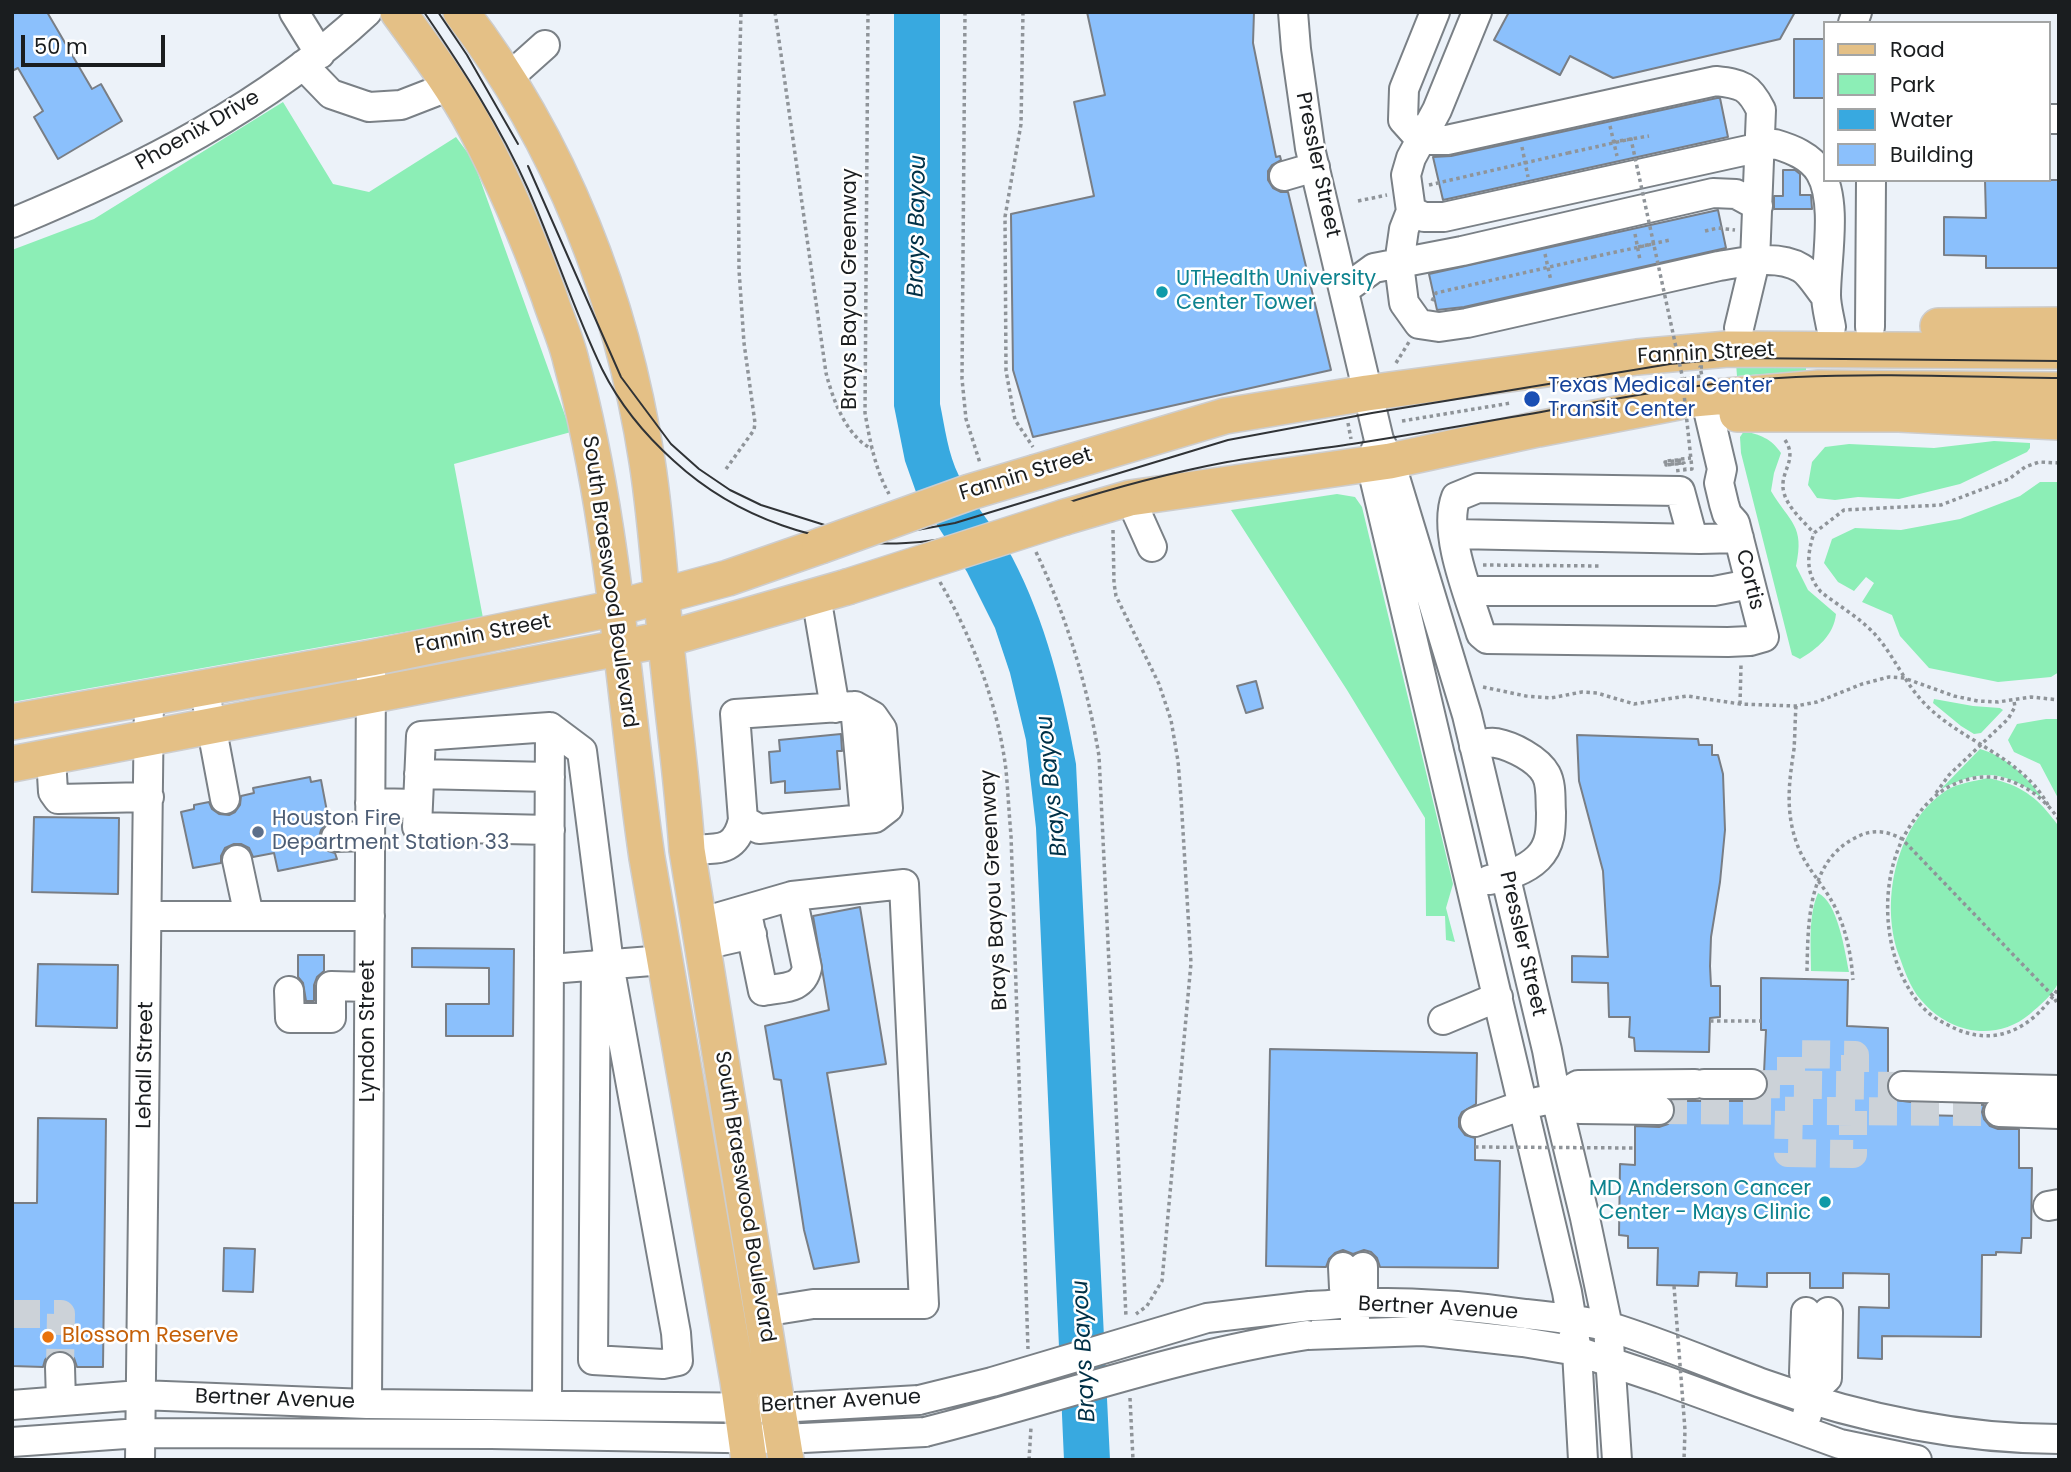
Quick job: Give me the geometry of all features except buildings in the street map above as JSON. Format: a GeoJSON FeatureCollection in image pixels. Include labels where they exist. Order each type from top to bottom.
{"type":"FeatureCollection","features":[{"type":"Feature","properties":{"kind":"main road","name":"South Braeswood Boulevard"},"geometry":{"type":"LineString","coordinates":[[398,12],[450,86],[506,187],[571,358],[586,418],[602,502],[634,771],[745,1435]]}},
{"type":"Feature","properties":{"kind":"main road","name":"South Braeswood Boulevard"},"geometry":{"type":"LineString","coordinates":[[461,12],[508,79],[546,146],[583,223],[607,295],[641,426],[657,538],[687,850],[782,1435]]}},
{"type":"Feature","properties":{"kind":"main road"},"geometry":{"type":"LineString","coordinates":[[1405,388],[1611,336],[1739,328],[1828,312],[1870,327],[2059,325]]}},
{"type":"Feature","properties":{"kind":"main road","name":"Fannin Street"},"geometry":{"type":"LineString","coordinates":[[12,722],[370,657],[615,608],[662,596],[728,578],[1208,410],[1357,407],[1405,388],[1637,357],[1728,349],[2059,351]]}},
{"type":"Feature","properties":{"kind":"main road","name":"Fannin Street"},"geometry":{"type":"LineString","coordinates":[[12,764],[666,639],[831,592],[1121,501],[1379,447],[1538,429],[1690,404],[1819,388],[2059,390]]}},
{"type":"Feature","properties":{"kind":"main road"},"geometry":{"type":"LineString","coordinates":[[1690,404],[2059,422]]}},
{"type":"Feature","properties":{"kind":"main road"},"geometry":{"type":"LineString","coordinates":[[663,951],[701,934]]}},
{"type":"Feature","properties":{"kind":"street"},"geometry":{"type":"LineString","coordinates":[[294,12],[311,60],[331,94],[369,107],[401,105],[450,86]]}},
{"type":"Feature","properties":{"kind":"street","name":"Phoenix Drive"},"geometry":{"type":"LineString","coordinates":[[12,223],[159,157],[237,111],[311,60],[367,12]]}},
{"type":"Feature","properties":{"kind":"street","name":"Pressler Street"},"geometry":{"type":"LineString","coordinates":[[1293,12],[1302,98],[1343,290],[1357,407],[1379,447],[1454,672],[1507,876],[1608,1327],[1616,1460]]}},
{"type":"Feature","properties":{"kind":"street"},"geometry":{"type":"LineString","coordinates":[[1435,12],[1404,89],[1403,120],[1421,140],[1447,140],[1716,81],[1737,83],[1752,92],[1761,110],[1755,261],[1739,328]]}},
{"type":"Feature","properties":{"kind":"street"},"geometry":{"type":"LineString","coordinates":[[1476,12],[1437,110],[1406,175],[1408,197],[1399,264],[1404,303],[1419,324],[1439,327],[1479,320],[1719,266],[1755,261],[1778,261],[1802,268],[1828,312]]}},
{"type":"Feature","properties":{"kind":"street"},"geometry":{"type":"LineString","coordinates":[[508,79],[545,45]]}},
{"type":"Feature","properties":{"kind":"street"},"geometry":{"type":"LineString","coordinates":[[1408,197],[1424,217],[1444,217],[1775,144],[1797,151],[1820,172],[1822,177]]}},
{"type":"Feature","properties":{"kind":"street"},"geometry":{"type":"LineString","coordinates":[[1284,176],[1315,167]]}},
{"type":"Feature","properties":{"kind":"street"},"geometry":{"type":"LineString","coordinates":[[1824,182],[1828,193],[1828,312]]}},
{"type":"Feature","properties":{"kind":"street"},"geometry":{"type":"LineString","coordinates":[[1870,327],[1871,182]]}},
{"type":"Feature","properties":{"kind":"street"},"geometry":{"type":"LineString","coordinates":[[1343,290],[1374,268],[1713,192],[1736,194],[1758,206]]}},
{"type":"Feature","properties":{"kind":"street","name":"Cortis"},"geometry":{"type":"LineString","coordinates":[[1464,578],[1480,634],[1487,639],[1728,642],[1764,637],[1737,531],[1740,510],[1732,480],[1722,469],[1690,404]]}},
{"type":"Feature","properties":{"kind":"street","name":"Pressler Street"},"geometry":{"type":"LineString","coordinates":[[1379,447],[1421,671],[1573,1320],[1583,1460]]}},
{"type":"Feature","properties":{"kind":"street"},"geometry":{"type":"LineString","coordinates":[[1693,539],[1680,491],[1478,488],[1456,497],[1452,506],[1454,534],[1464,578],[1714,592],[1750,584]]}},
{"type":"Feature","properties":{"kind":"street"},"geometry":{"type":"LineString","coordinates":[[1121,501],[1152,547]]}},
{"type":"Feature","properties":{"kind":"street"},"geometry":{"type":"LineString","coordinates":[[1454,534],[1693,539],[1737,531]]}},
{"type":"Feature","properties":{"kind":"street"},"geometry":{"type":"LineString","coordinates":[[831,592],[845,707]]}},
{"type":"Feature","properties":{"kind":"street","name":"Lyndon Street"},"geometry":{"type":"LineString","coordinates":[[367,1404],[370,657]]}},
{"type":"Feature","properties":{"kind":"street"},"geometry":{"type":"LineString","coordinates":[[1421,671],[1454,672]]}},
{"type":"Feature","properties":{"kind":"street"},"geometry":{"type":"LineString","coordinates":[[204,687],[225,799]]}},
{"type":"Feature","properties":{"kind":"street","name":"Lehall Street"},"geometry":{"type":"LineString","coordinates":[[140,1446],[149,696]]}},
{"type":"Feature","properties":{"kind":"street"},"geometry":{"type":"LineString","coordinates":[[687,850],[727,847],[740,835],[743,820],[735,714],[845,707],[873,716],[882,729],[888,808],[875,818],[759,829],[743,820]]}},
{"type":"Feature","properties":{"kind":"street"},"geometry":{"type":"LineString","coordinates":[[550,830],[417,827],[421,736],[550,727],[583,751],[602,965],[676,1333],[678,1360],[663,1364],[593,1360],[602,965]]}},
{"type":"Feature","properties":{"kind":"street"},"geometry":{"type":"LineString","coordinates":[[547,1405],[550,727]]}},
{"type":"Feature","properties":{"kind":"street"},"geometry":{"type":"LineString","coordinates":[[1472,884],[1507,876],[1537,859],[1549,840],[1550,792],[1547,775],[1524,755],[1497,744],[1474,746]]}},
{"type":"Feature","properties":{"kind":"street"},"geometry":{"type":"LineString","coordinates":[[51,757],[53,792],[58,799],[149,796]]}},
{"type":"Feature","properties":{"kind":"street"},"geometry":{"type":"LineString","coordinates":[[419,774],[550,777]]}},
{"type":"Feature","properties":{"kind":"street"},"geometry":{"type":"LineString","coordinates":[[370,803],[418,804]]}},
{"type":"Feature","properties":{"kind":"street"},"geometry":{"type":"LineString","coordinates":[[336,837],[370,836]]}},
{"type":"Feature","properties":{"kind":"street"},"geometry":{"type":"LineString","coordinates":[[237,860],[248,916]]}},
{"type":"Feature","properties":{"kind":"street"},"geometry":{"type":"LineString","coordinates":[[701,934],[716,918],[749,923],[792,895],[904,884],[924,1304],[813,1304],[763,1312]]}},
{"type":"Feature","properties":{"kind":"street"},"geometry":{"type":"LineString","coordinates":[[749,923],[763,991],[800,984],[805,978],[807,968],[792,895]]}},
{"type":"Feature","properties":{"kind":"street"},"geometry":{"type":"LineString","coordinates":[[148,916],[370,916]]}},
{"type":"Feature","properties":{"kind":"street"},"geometry":{"type":"LineString","coordinates":[[550,969],[602,965],[663,951]]}},
{"type":"Feature","properties":{"kind":"street"},"geometry":{"type":"LineString","coordinates":[[289,991],[290,1018],[331,1018],[331,986],[369,986]]}},
{"type":"Feature","properties":{"kind":"street"},"geometry":{"type":"LineString","coordinates":[[1443,1020],[1498,997]]}},
{"type":"Feature","properties":{"kind":"street"},"geometry":{"type":"LineString","coordinates":[[1475,1134],[1523,1105],[1556,1098],[1578,1085],[1752,1084]]}},
{"type":"Feature","properties":{"kind":"street"},"geometry":{"type":"LineString","coordinates":[[1903,1086],[2059,1090]]}},
{"type":"Feature","properties":{"kind":"street"},"geometry":{"type":"LineString","coordinates":[[1556,1098],[1580,1110],[1659,1110]]}},
{"type":"Feature","properties":{"kind":"street"},"geometry":{"type":"LineString","coordinates":[[1999,1112],[2059,1114]]}},
{"type":"Feature","properties":{"kind":"street"},"geometry":{"type":"LineString","coordinates":[[1353,1267],[1363,1288],[1354,1303],[1355,1332]]}},
{"type":"Feature","properties":{"kind":"street","name":"Bertner Avenue"},"geometry":{"type":"LineString","coordinates":[[782,1435],[992,1382],[1207,1318],[1310,1306],[1414,1303],[1473,1307],[1608,1327],[1766,1385],[1814,1394],[1869,1416],[1941,1430],[2012,1439],[2059,1439]]}},
{"type":"Feature","properties":{"kind":"street"},"geometry":{"type":"LineString","coordinates":[[1802,1431],[1814,1394],[1827,1378],[1817,1312]]}},
{"type":"Feature","properties":{"kind":"street"},"geometry":{"type":"LineString","coordinates":[[548,1315],[593,1316]]}},
{"type":"Feature","properties":{"kind":"street","name":"Bertner Avenue"},"geometry":{"type":"LineString","coordinates":[[12,1441],[140,1446],[410,1434],[782,1435],[925,1432],[1215,1352],[1307,1335],[1423,1331],[1577,1351],[1661,1378],[1840,1444],[1917,1460]]}},
{"type":"Feature","properties":{"kind":"street"},"geometry":{"type":"LineString","coordinates":[[60,1367],[61,1401]]}},
{"type":"Feature","properties":{"kind":"street","name":"Bertner Avenue"},"geometry":{"type":"LineString","coordinates":[[12,1405],[140,1395],[367,1404],[589,1406],[745,1435]]}},
{"type":"Feature","properties":{"kind":"street"},"geometry":{"type":"LineString","coordinates":[[410,1434],[429,1419],[546,1420],[589,1406]]}},
{"type":"Feature","properties":{"kind":"path"},"geometry":{"type":"LineString","coordinates":[[726,469],[754,430],[755,423],[744,343],[739,270],[738,123],[741,12]]}},
{"type":"Feature","properties":{"kind":"path"},"geometry":{"type":"LineString","coordinates":[[775,12],[826,373],[840,411],[859,443],[872,449]]}},
{"type":"Feature","properties":{"kind":"path","name":"Brays Bayou Greenway"},"geometry":{"type":"LineString","coordinates":[[868,12],[865,413],[881,480],[894,502]]}},
{"type":"Feature","properties":{"kind":"path"},"geometry":{"type":"LineString","coordinates":[[965,12],[962,379],[966,419],[974,449]]}},
{"type":"Feature","properties":{"kind":"path"},"geometry":{"type":"LineString","coordinates":[[1023,12],[1021,124],[1005,217],[1006,371],[1015,420],[1044,469]]}},
{"type":"Feature","properties":{"kind":"path"},"geometry":{"type":"LineString","coordinates":[[1609,124],[1618,162]]}},
{"type":"Feature","properties":{"kind":"path"},"geometry":{"type":"LineString","coordinates":[[1358,201],[1408,197],[1525,162],[1649,136],[1613,142]]}},
{"type":"Feature","properties":{"kind":"path"},"geometry":{"type":"LineString","coordinates":[[1630,139],[1690,404],[1692,469],[1674,471]]}},
{"type":"Feature","properties":{"kind":"path"},"geometry":{"type":"LineString","coordinates":[[1521,144],[1529,182]]}},
{"type":"Feature","properties":{"kind":"path"},"geometry":{"type":"LineString","coordinates":[[1633,228],[1642,266]]}},
{"type":"Feature","properties":{"kind":"path"},"geometry":{"type":"LineString","coordinates":[[1705,231],[1718,228],[1737,231]]}},
{"type":"Feature","properties":{"kind":"path"},"geometry":{"type":"LineString","coordinates":[[1428,309],[1436,293],[1670,240],[1637,247]]}},
{"type":"Feature","properties":{"kind":"path"},"geometry":{"type":"LineString","coordinates":[[1544,249],[1552,287]]}},
{"type":"Feature","properties":{"kind":"path"},"geometry":{"type":"LineString","coordinates":[[1379,447],[1405,388],[1410,340]]}},
{"type":"Feature","properties":{"kind":"path"},"geometry":{"type":"LineString","coordinates":[[1690,404],[1702,376],[1700,367],[1704,366]]}},
{"type":"Feature","properties":{"kind":"path"},"geometry":{"type":"LineString","coordinates":[[1357,407],[1379,447]]}},
{"type":"Feature","properties":{"kind":"path"},"geometry":{"type":"LineString","coordinates":[[1783,438],[1790,448],[1791,456],[1783,479],[1783,492],[1794,511],[1814,533]]}},
{"type":"Feature","properties":{"kind":"path"},"geometry":{"type":"LineString","coordinates":[[1684,463],[1666,465],[1665,462],[1673,461],[1681,460],[1681,463],[1666,465],[1666,461],[1690,458]]}},
{"type":"Feature","properties":{"kind":"path"},"geometry":{"type":"LineString","coordinates":[[2059,463],[2039,462],[2025,467],[2009,479],[1941,505],[1844,510],[1814,533],[1808,558],[1813,583],[1877,636],[1904,678],[1926,705],[1963,735],[2026,775],[2039,788],[2059,820]]}},
{"type":"Feature","properties":{"kind":"path"},"geometry":{"type":"LineString","coordinates":[[1046,573],[1062,611],[1082,673],[1099,756],[1126,1321],[1147,1306],[1162,1281],[1191,963],[1175,740],[1159,684],[1116,596],[1114,583],[1121,501]]}},
{"type":"Feature","properties":{"kind":"path"},"geometry":{"type":"LineString","coordinates":[[1464,578],[1611,566]]}},
{"type":"Feature","properties":{"kind":"path","name":"Brays Bayou Greenway"},"geometry":{"type":"LineString","coordinates":[[940,581],[959,615],[988,687],[1006,768],[1011,835],[1028,1349]]}},
{"type":"Feature","properties":{"kind":"path"},"geometry":{"type":"LineString","coordinates":[[1454,672],[1526,696],[1551,698],[1582,692],[1597,693],[1634,704],[1687,696],[1740,704],[1796,706],[1817,702],[1861,684],[1889,677],[1904,678],[1954,696],[1978,701],[2031,698],[2059,700]]}},
{"type":"Feature","properties":{"kind":"path"},"geometry":{"type":"LineString","coordinates":[[2014,701],[2013,713],[1949,775],[1918,813],[1902,839],[1889,889],[1890,931],[1895,958],[1918,1002],[1931,1015],[1961,1032],[1994,1037],[2013,1031],[2031,1021],[2059,987]]}},
{"type":"Feature","properties":{"kind":"path"},"geometry":{"type":"LineString","coordinates":[[1796,706],[1794,749],[1787,788],[1796,842],[1804,860],[1831,900],[1849,944],[1853,980]]}},
{"type":"Feature","properties":{"kind":"path"},"geometry":{"type":"LineString","coordinates":[[1935,795],[1965,780],[1985,776],[2013,782],[2034,793],[2048,805]]}},
{"type":"Feature","properties":{"kind":"path"},"geometry":{"type":"LineString","coordinates":[[1807,971],[1809,918],[1827,862],[1837,850],[1859,835],[1883,831],[1902,839],[2053,996],[2059,1006]]}},
{"type":"Feature","properties":{"kind":"path"},"geometry":{"type":"LineString","coordinates":[[1710,1021],[1761,1021]]}},
{"type":"Feature","properties":{"kind":"path"},"geometry":{"type":"LineString","coordinates":[[1475,1134],[1635,1148]]}},
{"type":"Feature","properties":{"kind":"path"},"geometry":{"type":"LineString","coordinates":[[1674,1286],[1685,1430],[1684,1460]]}},
{"type":"Feature","properties":{"kind":"path"},"geometry":{"type":"LineString","coordinates":[[1130,1391],[1133,1460]]}},
{"type":"Feature","properties":{"kind":"path"},"geometry":{"type":"LineString","coordinates":[[1029,1460],[1030,1418]]}},
{"type":"Feature","properties":{"kind":"green space"},"geometry":{"type":"Polygon","coordinates":[[[283,102],[333,184],[369,192],[456,137],[473,160],[571,432],[454,464],[483,618],[12,702],[12,250],[94,219],[283,102]]]}},
{"type":"Feature","properties":{"kind":"green space"},"geometry":{"type":"Polygon","coordinates":[[[1736,363],[1806,363],[1806,371],[1737,376],[1736,363]]]}},
{"type":"Feature","properties":{"kind":"green space"},"geometry":{"type":"Polygon","coordinates":[[[1744,431],[1765,438],[1781,453],[1771,491],[1797,533],[1799,541],[1796,566],[1808,590],[1836,614],[1835,622],[1824,641],[1800,659],[1792,655],[1741,453],[1740,437],[1744,431]]]}},
{"type":"Feature","properties":{"kind":"green space"},"geometry":{"type":"Polygon","coordinates":[[[1994,441],[2030,443],[2030,448],[2027,452],[1960,484],[1899,499],[1817,498],[1808,485],[1812,462],[1825,447],[1849,444],[1934,448],[1994,441]]]}},
{"type":"Feature","properties":{"kind":"green space"},"geometry":{"type":"Polygon","coordinates":[[[2040,482],[2059,482],[2059,672],[2051,677],[1998,682],[1929,668],[1900,636],[1892,615],[1862,602],[1874,583],[1866,577],[1854,591],[1838,582],[1824,563],[1832,539],[1855,528],[1901,530],[1960,519],[2020,496],[2040,482]]]}},
{"type":"Feature","properties":{"kind":"green space"},"geometry":{"type":"Polygon","coordinates":[[[1337,494],[1355,497],[1362,507],[1453,884],[1446,908],[1455,942],[1446,940],[1445,916],[1426,916],[1425,818],[1347,690],[1231,510],[1337,494]]]}},
{"type":"Feature","properties":{"kind":"green space"},"geometry":{"type":"Polygon","coordinates":[[[1934,699],[2003,710],[1981,733],[1974,734],[1933,703],[1934,699]]]}},
{"type":"Feature","properties":{"kind":"green space"},"geometry":{"type":"Polygon","coordinates":[[[2059,719],[2059,800],[2040,764],[2014,752],[2008,740],[2017,724],[2059,719]]]}},
{"type":"Feature","properties":{"kind":"green space"},"geometry":{"type":"Polygon","coordinates":[[[1980,749],[2015,768],[2042,798],[2016,782],[1993,775],[1969,778],[1941,789],[1980,749]]]}},
{"type":"Feature","properties":{"kind":"green space"},"geometry":{"type":"Polygon","coordinates":[[[1988,778],[2015,786],[2030,795],[2058,826],[2061,960],[2058,983],[2046,1000],[2016,1023],[1988,1031],[1959,1027],[1945,1020],[1917,995],[1898,953],[1891,909],[1897,863],[1916,821],[1930,804],[1947,790],[1988,778]]]}},
{"type":"Feature","properties":{"kind":"green space"},"geometry":{"type":"Polygon","coordinates":[[[1818,893],[1831,906],[1836,917],[1849,972],[1811,971],[1811,921],[1818,893]]]}},
{"type":"Feature","properties":{"kind":"water","name":"Brays Bayou"},"geometry":{"type":"Polygon","coordinates":[[[894,12],[940,12],[940,404],[947,441],[959,476],[1012,557],[1035,607],[1059,684],[1076,764],[1110,1460],[1064,1460],[1036,828],[1026,740],[1010,673],[995,628],[967,572],[916,492],[905,461],[894,406],[894,12]]]}},
{"type":"Feature","properties":{"kind":"tunnel"},"geometry":{"type":"LineString","coordinates":[[1791,1085],[1791,1054],[1855,1055],[1855,1086]]}},
{"type":"Feature","properties":{"kind":"tunnel"},"geometry":{"type":"LineString","coordinates":[[1752,1084],[1903,1086]]}},
{"type":"Feature","properties":{"kind":"tunnel"},"geometry":{"type":"LineString","coordinates":[[1659,1110],[1999,1112]]}},
{"type":"Feature","properties":{"kind":"tunnel"},"geometry":{"type":"LineString","coordinates":[[1789,1111],[1788,1153],[1853,1154],[1853,1111]]}},
{"type":"Feature","properties":{"kind":"tunnel"},"geometry":{"type":"LineString","coordinates":[[12,1314],[61,1314],[60,1367]]}},
{"type":"Feature","properties":{"kind":"tram line"},"geometry":{"type":"LineString","coordinates":[[424,12],[480,98],[517,166],[592,347],[609,382],[625,406],[663,451],[698,481],[753,513],[812,534],[874,543],[906,543],[945,538],[1120,487],[1205,466],[1723,383],[1861,375],[2059,378]]}},
{"type":"Feature","properties":{"kind":"tram line"},"geometry":{"type":"LineString","coordinates":[[438,12],[467,55],[518,144]]}},
{"type":"Feature","properties":{"kind":"tram line"},"geometry":{"type":"LineString","coordinates":[[528,166],[621,377],[671,444],[699,469],[730,490],[761,505],[831,527],[886,532],[955,523],[1228,440],[1372,413],[1670,364],[1736,358],[2059,361]]}},
{"type":"Feature","properties":{"kind":"place","name":"UTHealth University Center Tower"},"geometry":{"type":"Point","coordinates":[1162,292]}},
{"type":"Feature","properties":{"kind":"place","name":"Texas Medical Center Transit Center"},"geometry":{"type":"Point","coordinates":[1532,399]}},
{"type":"Feature","properties":{"kind":"place","name":"Houston Fire Department Station 33"},"geometry":{"type":"Point","coordinates":[258,832]}},
{"type":"Feature","properties":{"kind":"place","name":"MD Anderson Cancer Center - Mays Clinic"},"geometry":{"type":"Point","coordinates":[1825,1202]}},
{"type":"Feature","properties":{"kind":"place","name":"Blossom Reserve"},"geometry":{"type":"Point","coordinates":[48,1337]}}]}
